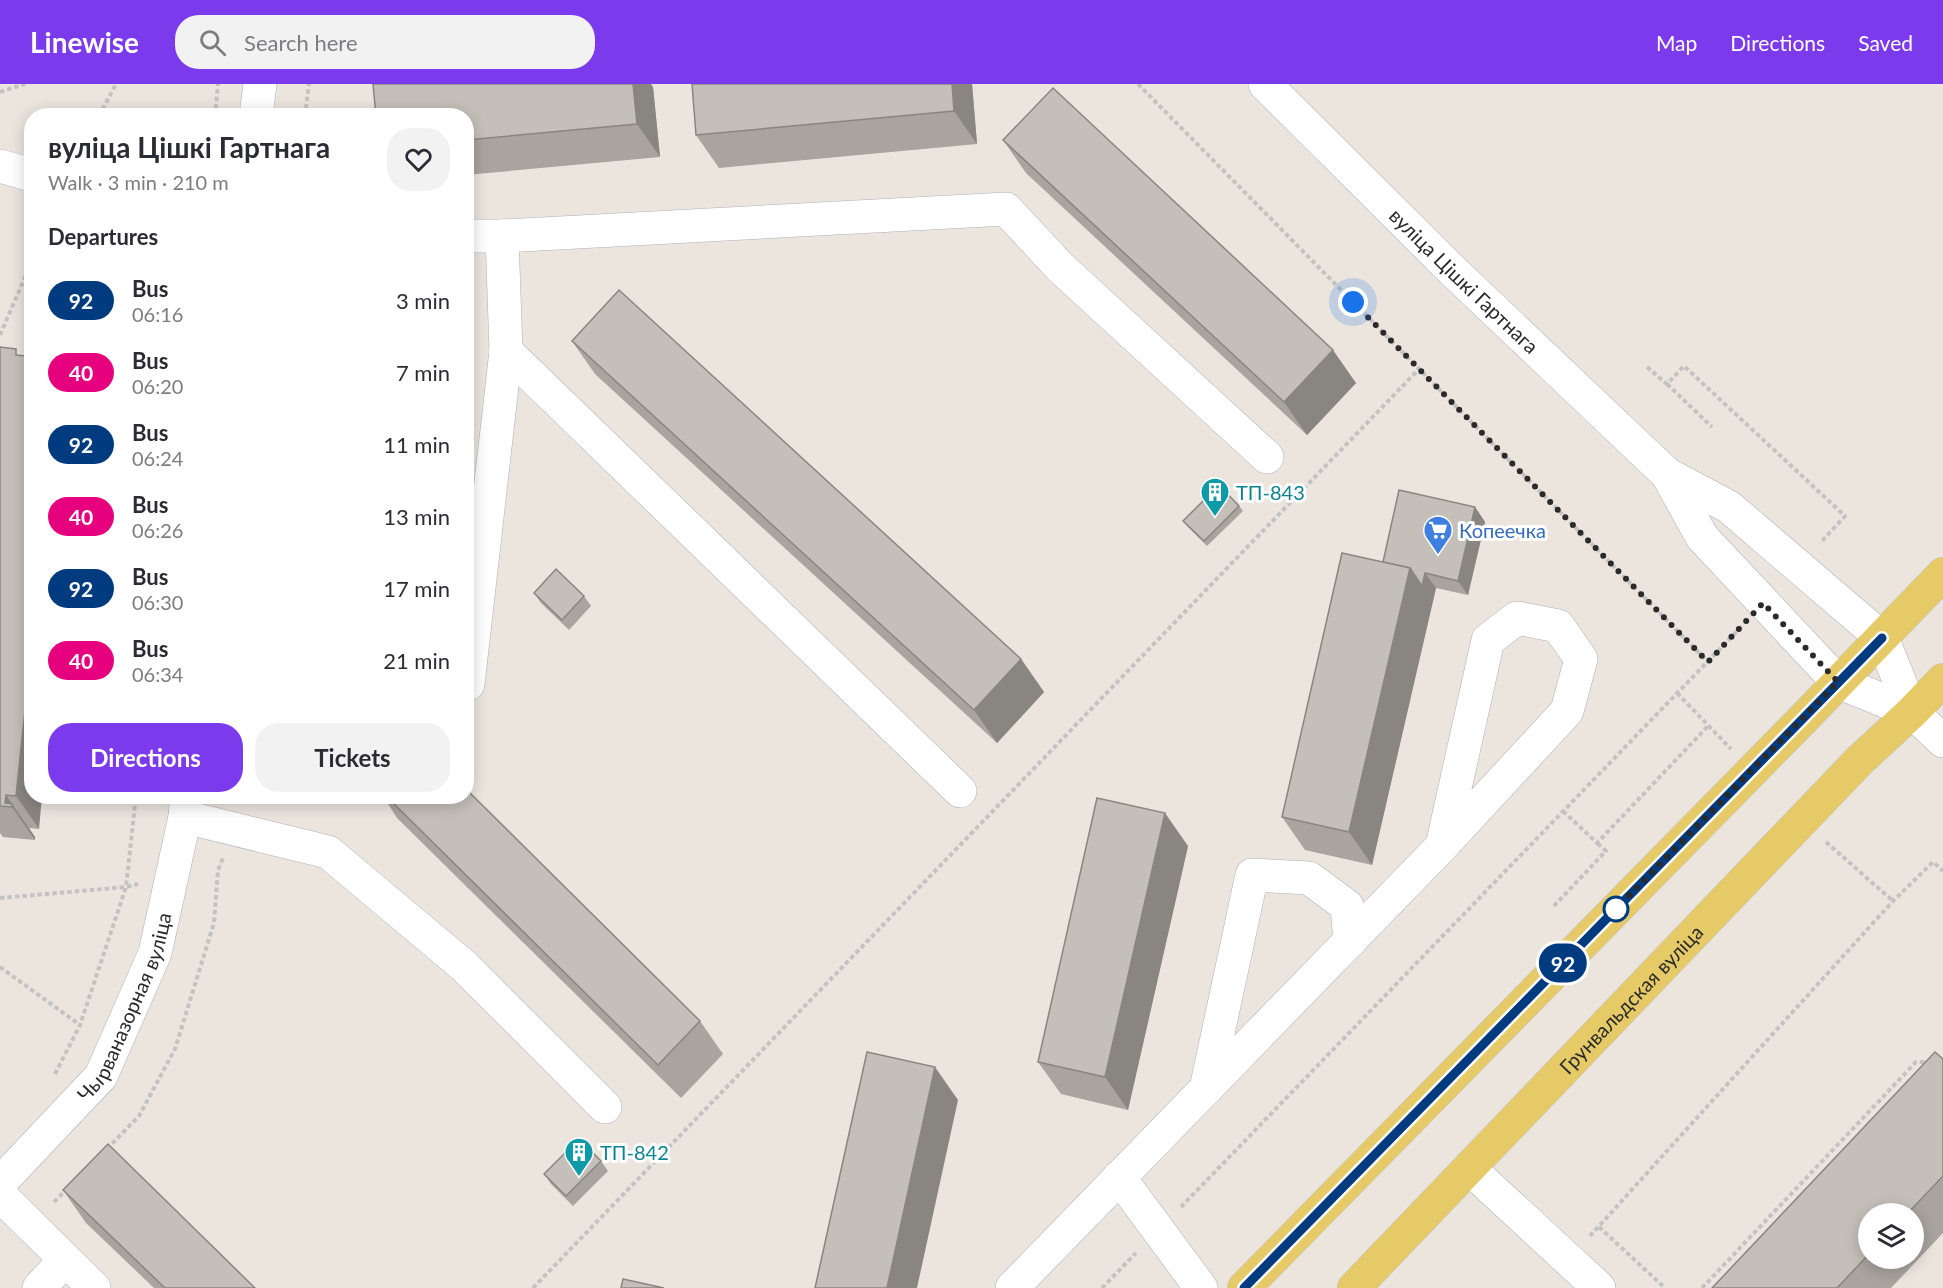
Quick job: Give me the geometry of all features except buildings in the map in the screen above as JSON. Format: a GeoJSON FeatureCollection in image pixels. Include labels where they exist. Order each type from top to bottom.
{"type":"FeatureCollection","features":[{"type":"Feature","properties":{"kind":"main road"},"geometry":{"type":"LineString","coordinates":[[1244,1288],[1943,574]]}},
{"type":"Feature","properties":{"kind":"main road","name":"Грунвальдская вуліца"},"geometry":{"type":"LineString","coordinates":[[1354,1288],[1859,761],[1943,680]]}},
{"type":"Feature","properties":{"kind":"street"},"geometry":{"type":"LineString","coordinates":[[257,108],[260,84]]}},
{"type":"Feature","properties":{"kind":"street","name":"вуліца Цішкі Гартнага"},"geometry":{"type":"LineString","coordinates":[[1265,84],[1455,273],[1667,474],[1729,507],[1882,638],[1912,712]]}},
{"type":"Feature","properties":{"kind":"street"},"geometry":{"type":"LineString","coordinates":[[0,166],[24,173]]}},
{"type":"Feature","properties":{"kind":"street"},"geometry":{"type":"LineString","coordinates":[[474,236],[1006,209],[1060,267],[1267,457]]}},
{"type":"Feature","properties":{"kind":"street"},"geometry":{"type":"LineString","coordinates":[[474,631],[506,351],[502,236]]}},
{"type":"Feature","properties":{"kind":"street"},"geometry":{"type":"LineString","coordinates":[[506,351],[960,791]]}},
{"type":"Feature","properties":{"kind":"street","name":"вуліца Цішкі Гартнага"},"geometry":{"type":"LineString","coordinates":[[1667,474],[1702,537],[1838,682],[1912,712],[1943,741]]}},
{"type":"Feature","properties":{"kind":"street"},"geometry":{"type":"LineString","coordinates":[[1012,1288],[1442,846],[1567,711],[1581,659],[1557,626],[1516,618],[1488,640],[1442,846]]}},
{"type":"Feature","properties":{"kind":"street"},"geometry":{"type":"LineString","coordinates":[[186,807],[234,829],[328,852],[464,966],[605,1107]]}},
{"type":"Feature","properties":{"kind":"street","name":"Чырваназорная вуліца"},"geometry":{"type":"LineString","coordinates":[[0,1183],[101,1076],[155,953],[186,807]]}},
{"type":"Feature","properties":{"kind":"street"},"geometry":{"type":"LineString","coordinates":[[1206,1089],[1252,875],[1310,878],[1347,906],[1350,941]]}},
{"type":"Feature","properties":{"kind":"street"},"geometry":{"type":"LineString","coordinates":[[1469,1168],[1599,1288]]}},
{"type":"Feature","properties":{"kind":"street"},"geometry":{"type":"LineString","coordinates":[[1119,1177],[1201,1288]]}},
{"type":"Feature","properties":{"kind":"street"},"geometry":{"type":"LineString","coordinates":[[0,1196],[94,1288]]}},
{"type":"Feature","properties":{"kind":"street"},"geometry":{"type":"LineString","coordinates":[[39,1288],[65,1260]]}},
{"type":"Feature","properties":{"kind":"path"},"geometry":{"type":"LineString","coordinates":[[0,92],[25,84]]}},
{"type":"Feature","properties":{"kind":"path"},"geometry":{"type":"LineString","coordinates":[[103,108],[116,84]]}},
{"type":"Feature","properties":{"kind":"path"},"geometry":{"type":"LineString","coordinates":[[216,108],[218,84]]}},
{"type":"Feature","properties":{"kind":"path"},"geometry":{"type":"LineString","coordinates":[[307,108],[309,84]]}},
{"type":"Feature","properties":{"kind":"path"},"geometry":{"type":"LineString","coordinates":[[1138,84],[1708,662]]}},
{"type":"Feature","properties":{"kind":"path"},"geometry":{"type":"LineString","coordinates":[[0,335],[24,280]]}},
{"type":"Feature","properties":{"kind":"path"},"geometry":{"type":"LineString","coordinates":[[1667,384],[1684,366],[1845,516],[1798,566]]}},
{"type":"Feature","properties":{"kind":"path"},"geometry":{"type":"LineString","coordinates":[[1647,367],[1712,427]]}},
{"type":"Feature","properties":{"kind":"path"},"geometry":{"type":"LineString","coordinates":[[533,1288],[1419,369]]}},
{"type":"Feature","properties":{"kind":"path"},"geometry":{"type":"LineString","coordinates":[[1102,1288],[1763,603]]}},
{"type":"Feature","properties":{"kind":"path"},"geometry":{"type":"LineString","coordinates":[[1597,843],[1709,725]]}},
{"type":"Feature","properties":{"kind":"path"},"geometry":{"type":"LineString","coordinates":[[54,1076],[80,1025],[126,887],[135,804]]}},
{"type":"Feature","properties":{"kind":"path"},"geometry":{"type":"LineString","coordinates":[[1554,906],[1606,851],[1563,811]]}},
{"type":"Feature","properties":{"kind":"path"},"geometry":{"type":"LineString","coordinates":[[106,1150],[139,1116],[175,1049],[214,923],[218,870],[234,829]]}},
{"type":"Feature","properties":{"kind":"path"},"geometry":{"type":"LineString","coordinates":[[1568,1259],[1893,901],[1933,862],[1943,871]]}},
{"type":"Feature","properties":{"kind":"path"},"geometry":{"type":"LineString","coordinates":[[0,897],[126,887],[172,875],[218,870]]}},
{"type":"Feature","properties":{"kind":"path"},"geometry":{"type":"LineString","coordinates":[[0,967],[80,1025]]}},
{"type":"Feature","properties":{"kind":"path"},"geometry":{"type":"LineString","coordinates":[[1702,1288],[1916,1062],[1934,1062]]}},
{"type":"Feature","properties":{"kind":"path"},"geometry":{"type":"LineString","coordinates":[[30,1226],[72,1184]]}},
{"type":"Feature","properties":{"kind":"path"},"geometry":{"type":"LineString","coordinates":[[1599,1227],[1665,1288]]}},
{"type":"Feature","properties":{"kind":"bus line","name":"92"},"geometry":{"type":"LineString","coordinates":[[1244,1288],[1882,638]]}},
{"type":"Feature","properties":{"kind":"place","name":"ТП-843"},"geometry":{"type":"Point","coordinates":[1215,518]}},
{"type":"Feature","properties":{"kind":"place","name":"Копеечка"},"geometry":{"type":"Point","coordinates":[1438,556]}},
{"type":"Feature","properties":{"kind":"place","name":"ТП-842"},"geometry":{"type":"Point","coordinates":[579,1178]}},
{"type":"Feature","properties":{"kind":"route"},"geometry":{"type":"LineString","coordinates":[[1353,302],[1708,662],[1763,603],[1838,682],[1613,912],[1616,909]]}}]}
